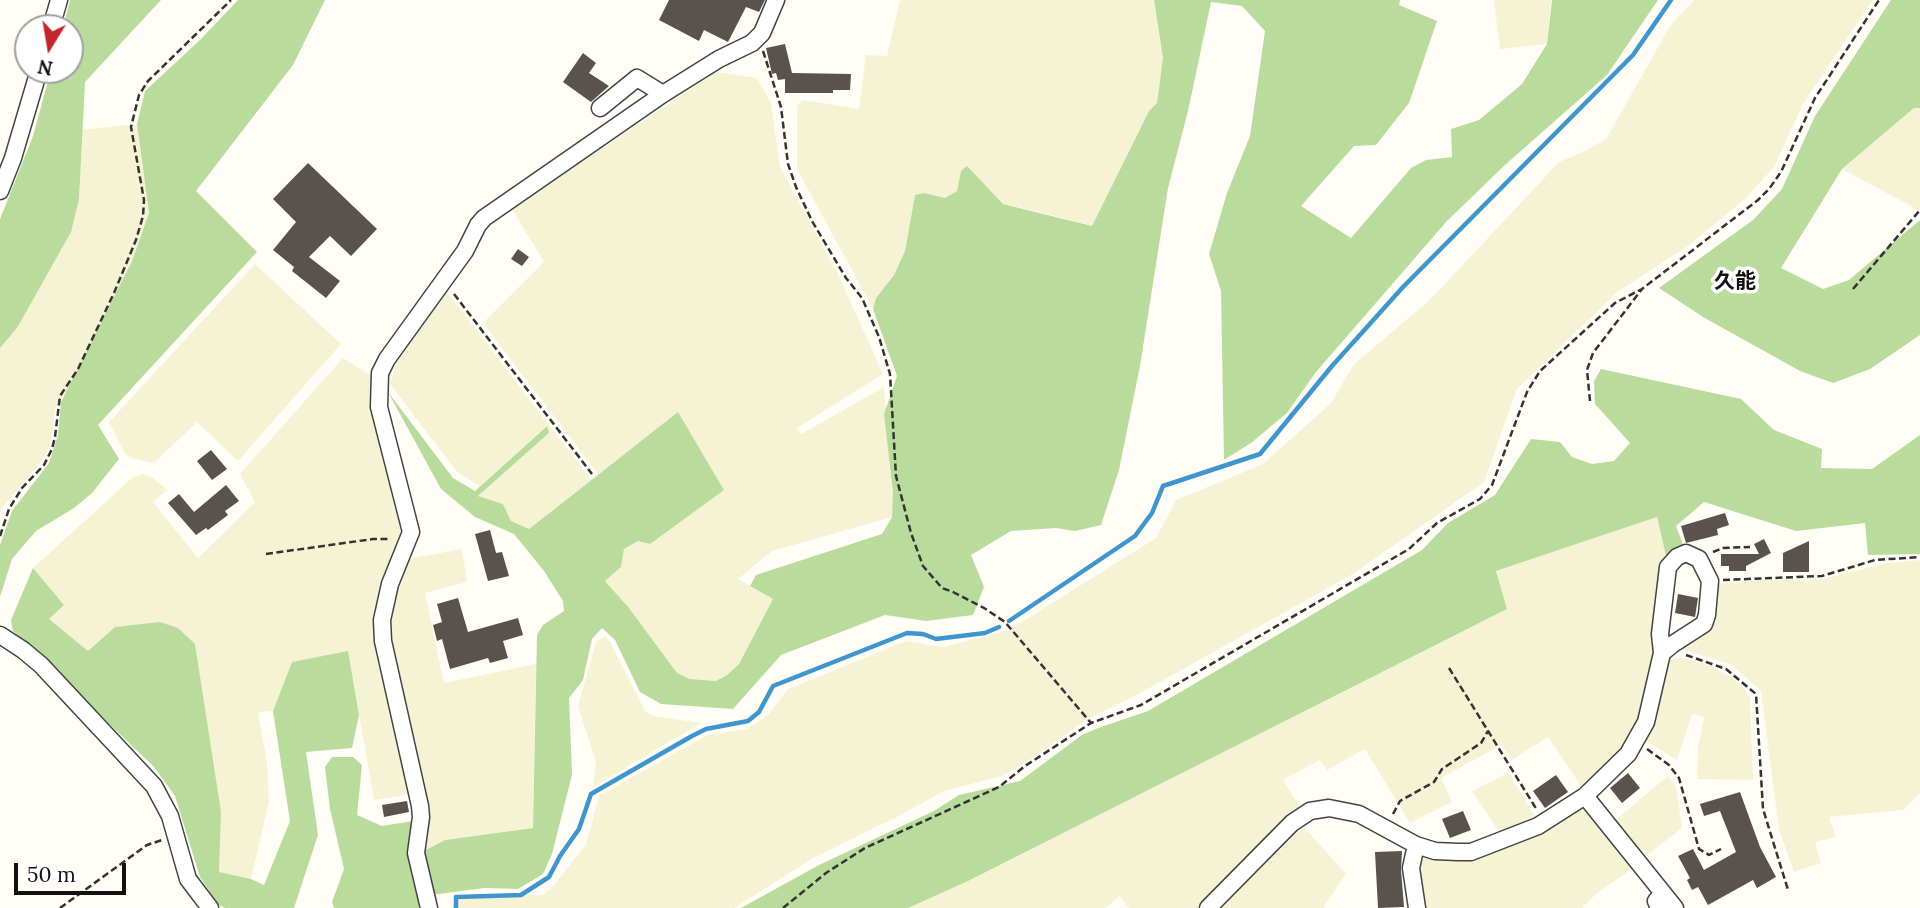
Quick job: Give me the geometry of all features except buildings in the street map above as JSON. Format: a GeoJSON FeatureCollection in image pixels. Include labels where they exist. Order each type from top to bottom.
{"type":"FeatureCollection","features":[{"type":"Feature","properties":{"kind":"street"},"geometry":{"type":"LineString","coordinates":[[429,908],[416,853],[420,806],[383,631],[382,620],[390,584],[409,540],[409,524],[379,407],[380,373],[387,359],[465,251],[478,225],[497,206],[663,94],[758,38],[776,0]]}},
{"type":"Feature","properties":{"kind":"street"},"geometry":{"type":"LineString","coordinates":[[600,108],[636,78],[663,94]]}},
{"type":"Feature","properties":{"kind":"street"},"geometry":{"type":"LineString","coordinates":[[0,191],[13,158],[35,84]]}},
{"type":"Feature","properties":{"kind":"street"},"geometry":{"type":"LineString","coordinates":[[1208,908],[1292,823],[1310,811],[1329,808],[1359,814],[1416,845],[1435,851],[1471,852],[1545,822],[1585,796],[1628,754],[1646,722],[1662,653],[1660,634],[1668,567],[1677,556],[1686,553],[1699,559],[1710,581],[1707,615],[1704,624],[1662,653]]}},
{"type":"Feature","properties":{"kind":"street"},"geometry":{"type":"LineString","coordinates":[[0,635],[41,665],[154,786],[170,816],[188,879],[210,908]]}},
{"type":"Feature","properties":{"kind":"street"},"geometry":{"type":"LineString","coordinates":[[1585,796],[1661,900],[1675,908]]}},
{"type":"Feature","properties":{"kind":"street"},"geometry":{"type":"LineString","coordinates":[[1416,845],[1411,868],[1417,908]]}},
{"type":"Feature","properties":{"kind":"path"},"geometry":{"type":"LineString","coordinates":[[0,536],[9,509],[22,488],[44,465],[52,449],[60,396],[78,369],[136,240],[143,216],[144,200],[131,127],[139,95],[148,81],[231,0]]}},
{"type":"Feature","properties":{"kind":"path"},"geometry":{"type":"LineString","coordinates":[[783,908],[826,873],[865,848],[999,787],[1025,766],[1091,723],[1141,705],[1409,549],[1437,523],[1480,499],[1492,485],[1527,392],[1540,370],[1615,303],[1642,289],[1758,201],[1781,172],[1815,98],[1880,0]]}},
{"type":"Feature","properties":{"kind":"path"},"geometry":{"type":"LineString","coordinates":[[758,38],[781,107],[788,164],[796,187],[840,269],[862,298],[879,337],[890,374],[896,477],[923,566],[942,588],[984,608],[1005,622],[1091,723]]}},
{"type":"Feature","properties":{"kind":"path"},"geometry":{"type":"LineString","coordinates":[[1853,289],[1920,210]]}},
{"type":"Feature","properties":{"kind":"path"},"geometry":{"type":"LineString","coordinates":[[444,280],[592,474]]}},
{"type":"Feature","properties":{"kind":"path"},"geometry":{"type":"LineString","coordinates":[[1590,401],[1587,370],[1593,353],[1642,289]]}},
{"type":"Feature","properties":{"kind":"path"},"geometry":{"type":"LineString","coordinates":[[266,554],[373,539],[409,540]]}},
{"type":"Feature","properties":{"kind":"path"},"geometry":{"type":"LineString","coordinates":[[1701,564],[1711,552],[1723,548],[1750,547]]}},
{"type":"Feature","properties":{"kind":"path"},"geometry":{"type":"LineString","coordinates":[[1710,581],[1822,576],[1875,560],[1920,557]]}},
{"type":"Feature","properties":{"kind":"path"},"geometry":{"type":"LineString","coordinates":[[1662,653],[1686,654],[1726,669],[1756,694],[1763,808],[1788,890]]}},
{"type":"Feature","properties":{"kind":"path"},"geometry":{"type":"LineString","coordinates":[[1449,668],[1545,822]]}},
{"type":"Feature","properties":{"kind":"path"},"geometry":{"type":"LineString","coordinates":[[1387,829],[1400,802],[1434,782],[1442,769],[1481,743],[1488,731]]}},
{"type":"Feature","properties":{"kind":"path"},"geometry":{"type":"LineString","coordinates":[[1634,742],[1669,765],[1679,778],[1699,849],[1709,855],[1721,849]]}},
{"type":"Feature","properties":{"kind":"path"},"geometry":{"type":"LineString","coordinates":[[61,908],[147,845],[176,834]]}},
{"type":"Feature","properties":{"kind":"shaded area"},"geometry":{"type":"Polygon","coordinates":[[[900,0],[1154,0],[1163,58],[1157,103],[1149,111],[1092,226],[1003,204],[961,171],[957,191],[945,198],[924,193],[915,195],[905,251],[894,275],[876,298],[873,309],[797,169],[797,106],[803,100],[859,109],[866,55],[887,56],[900,0]]]}},
{"type":"Feature","properties":{"kind":"shaded area"},"geometry":{"type":"Polygon","coordinates":[[[1494,0],[1551,0],[1547,44],[1500,49],[1494,0]]]}},
{"type":"Feature","properties":{"kind":"shaded area"},"geometry":{"type":"Polygon","coordinates":[[[1694,0],[1873,0],[1803,104],[1774,167],[1745,199],[1688,246],[1617,292],[1517,389],[1484,482],[1353,574],[1135,696],[1089,718],[1002,776],[944,791],[815,857],[734,908],[452,908],[455,899],[542,895],[551,889],[586,844],[599,796],[707,735],[747,729],[768,715],[788,689],[906,641],[943,647],[1009,630],[1156,538],[1176,500],[1263,464],[1331,403],[1354,364],[1429,301],[1559,162],[1606,139],[1670,26],[1694,0]]]}},
{"type":"Feature","properties":{"kind":"shaded area"},"geometry":{"type":"Polygon","coordinates":[[[716,72],[757,78],[771,103],[780,167],[837,272],[883,374],[797,428],[801,434],[884,387],[893,492],[892,517],[772,551],[738,579],[773,599],[739,664],[716,681],[690,679],[677,673],[629,608],[605,581],[621,567],[624,549],[724,490],[678,413],[598,474],[483,323],[544,262],[512,209],[716,72]]]}},
{"type":"Feature","properties":{"kind":"shaded area"},"geometry":{"type":"Polygon","coordinates":[[[1914,108],[1920,108],[1920,211],[1842,169],[1914,108]]]}},
{"type":"Feature","properties":{"kind":"shaded area"},"geometry":{"type":"Polygon","coordinates":[[[137,124],[149,213],[132,261],[74,381],[56,406],[51,441],[43,460],[0,510],[0,348],[17,328],[79,199],[81,130],[137,124]]]}},
{"type":"Feature","properties":{"kind":"shaded area"},"geometry":{"type":"Polygon","coordinates":[[[255,264],[341,344],[238,461],[197,422],[154,463],[134,459],[125,454],[109,422],[255,264]]]}},
{"type":"Feature","properties":{"kind":"shaded area"},"geometry":{"type":"Polygon","coordinates":[[[444,288],[591,480],[529,529],[511,521],[503,504],[478,496],[549,433],[546,426],[480,486],[457,472],[390,384],[397,361],[444,288]]]}},
{"type":"Feature","properties":{"kind":"shaded area"},"geometry":{"type":"Polygon","coordinates":[[[343,358],[373,377],[404,526],[378,612],[414,794],[374,800],[348,652],[292,662],[273,711],[258,712],[267,762],[269,802],[251,879],[219,873],[221,812],[115,627],[88,651],[48,619],[64,605],[33,568],[133,477],[144,474],[167,490],[153,502],[198,558],[255,502],[240,474],[343,358]]]}},
{"type":"Feature","properties":{"kind":"shaded area"},"geometry":{"type":"Polygon","coordinates":[[[1657,517],[1666,556],[1656,651],[1640,724],[1625,748],[1583,789],[1548,737],[1512,760],[1501,745],[1441,778],[1452,802],[1410,823],[1365,749],[1327,770],[1320,760],[1283,780],[1301,809],[1202,908],[1129,908],[1120,896],[1105,908],[908,908],[968,881],[1507,609],[1496,571],[1657,517]]]}},
{"type":"Feature","properties":{"kind":"shaded area"},"geometry":{"type":"Polygon","coordinates":[[[462,549],[467,582],[425,593],[444,683],[536,664],[533,828],[445,840],[424,851],[425,809],[386,633],[402,560],[462,549]]]}},
{"type":"Feature","properties":{"kind":"shaded area"},"geometry":{"type":"Polygon","coordinates":[[[1920,560],[1920,793],[1903,810],[1829,817],[1836,837],[1815,842],[1821,863],[1794,872],[1779,830],[1761,691],[1732,665],[1676,647],[1710,627],[1714,586],[1764,580],[1817,580],[1888,563],[1920,560]]]}},
{"type":"Feature","properties":{"kind":"shaded area"},"geometry":{"type":"Polygon","coordinates":[[[605,636],[645,711],[653,716],[701,723],[593,787],[596,762],[578,706],[596,642],[605,636]]]}},
{"type":"Feature","properties":{"kind":"shaded area"},"geometry":{"type":"Polygon","coordinates":[[[1685,658],[1711,666],[1731,677],[1750,697],[1753,780],[1697,779],[1698,748],[1704,717],[1692,714],[1677,760],[1646,741],[1670,660],[1685,658]]]}},
{"type":"Feature","properties":{"kind":"shaded area"},"geometry":{"type":"Polygon","coordinates":[[[1509,773],[1535,817],[1500,833],[1472,791],[1509,773]]]}},
{"type":"Feature","properties":{"kind":"shaded area"},"geometry":{"type":"Polygon","coordinates":[[[1668,776],[1676,786],[1682,828],[1646,856],[1615,820],[1668,776]]]}},
{"type":"Feature","properties":{"kind":"shaded area"},"geometry":{"type":"Polygon","coordinates":[[[1580,805],[1633,868],[1596,894],[1582,908],[1420,908],[1418,858],[1471,856],[1580,805]]]}},
{"type":"Feature","properties":{"kind":"shaded area"},"geometry":{"type":"Polygon","coordinates":[[[1304,827],[1346,874],[1323,908],[1219,908],[1304,827]]]}},
{"type":"Feature","properties":{"kind":"green space"},"geometry":{"type":"Polygon","coordinates":[[[70,0],[161,0],[85,82],[79,199],[71,232],[17,328],[0,348],[0,219],[33,136],[47,84],[84,84],[84,14],[66,14],[70,0]]]}},
{"type":"Feature","properties":{"kind":"green space"},"geometry":{"type":"Polygon","coordinates":[[[238,0],[325,0],[293,65],[196,191],[257,252],[98,425],[119,459],[92,493],[74,508],[36,531],[12,559],[0,597],[0,545],[12,511],[49,463],[58,435],[61,402],[132,261],[149,213],[137,124],[145,91],[238,0]]]}},
{"type":"Feature","properties":{"kind":"green space"},"geometry":{"type":"Polygon","coordinates":[[[1154,0],[1400,0],[1399,5],[1437,21],[1409,103],[1376,145],[1354,146],[1301,206],[1351,238],[1411,168],[1426,160],[1452,157],[1451,129],[1479,120],[1522,84],[1547,44],[1552,0],[1658,0],[1607,75],[1505,165],[1447,221],[1316,372],[1287,413],[1251,443],[1224,460],[1221,291],[1209,254],[1227,193],[1250,136],[1265,31],[1242,6],[1211,2],[1188,111],[1168,188],[1140,366],[1119,470],[1101,525],[1075,531],[1056,528],[1011,531],[971,555],[984,587],[973,615],[926,621],[885,615],[781,655],[733,709],[661,704],[640,692],[615,640],[602,628],[592,639],[583,680],[569,698],[572,775],[552,854],[543,874],[518,889],[484,888],[431,895],[422,866],[424,851],[445,840],[533,828],[537,635],[543,625],[564,611],[563,601],[544,571],[514,534],[475,517],[441,489],[388,392],[453,478],[475,491],[547,426],[549,433],[478,496],[503,504],[511,521],[529,529],[678,412],[724,490],[650,544],[638,541],[624,549],[621,567],[605,581],[629,608],[677,673],[690,679],[716,681],[739,664],[773,599],[750,586],[756,575],[882,534],[892,517],[893,492],[884,414],[897,376],[873,309],[876,298],[894,275],[905,251],[915,195],[924,193],[945,198],[957,191],[961,171],[967,166],[1003,204],[1092,226],[1149,111],[1157,103],[1163,58],[1154,0]]]}},
{"type":"Feature","properties":{"kind":"green space"},"geometry":{"type":"Polygon","coordinates":[[[1891,0],[1920,0],[1920,108],[1914,108],[1842,169],[1781,268],[1823,289],[1849,280],[1920,220],[1920,335],[1870,369],[1833,383],[1800,371],[1703,317],[1659,288],[1753,220],[1782,189],[1815,116],[1891,0]]]}},
{"type":"Feature","properties":{"kind":"green space"},"geometry":{"type":"Polygon","coordinates":[[[1601,369],[1741,399],[1774,430],[1822,449],[1821,468],[1872,469],[1920,435],[1920,554],[1868,555],[1865,523],[1796,531],[1704,502],[1676,526],[1685,550],[1666,556],[1657,517],[1496,571],[1507,609],[968,881],[908,908],[741,908],[819,865],[934,811],[959,795],[1020,781],[1082,735],[1148,711],[1422,550],[1448,523],[1495,495],[1531,439],[1560,442],[1572,457],[1592,464],[1614,461],[1630,443],[1595,404],[1594,381],[1601,369]]]}},
{"type":"Feature","properties":{"kind":"green space"},"geometry":{"type":"Polygon","coordinates":[[[33,568],[64,605],[49,619],[88,651],[115,627],[160,622],[178,628],[195,644],[221,812],[219,872],[251,879],[264,885],[290,821],[273,711],[292,662],[348,651],[359,715],[352,748],[306,752],[318,835],[294,908],[225,908],[218,904],[200,877],[175,796],[154,767],[13,631],[11,620],[33,568]]]}},
{"type":"Feature","properties":{"kind":"green space"},"geometry":{"type":"Polygon","coordinates":[[[332,757],[353,757],[362,765],[357,815],[382,826],[413,821],[411,858],[419,908],[334,908],[332,902],[344,869],[330,809],[325,767],[332,757]]]}},
{"type":"Feature","properties":{"kind":"waterway"},"geometry":{"type":"LineString","coordinates":[[1009,621],[1135,536],[1152,513],[1163,486],[1260,454],[1332,366],[1403,287],[1633,55],[1671,0]]}},
{"type":"Feature","properties":{"kind":"waterway"},"geometry":{"type":"LineString","coordinates":[[456,908],[456,897],[521,895],[549,877],[579,829],[591,794],[706,729],[748,721],[759,712],[773,686],[907,633],[923,634],[936,639],[985,633],[999,627]]}},
{"type":"Feature","properties":{"kind":"district","name":"久能"},"geometry":{"type":"Point","coordinates":[1735,282]}}]}
